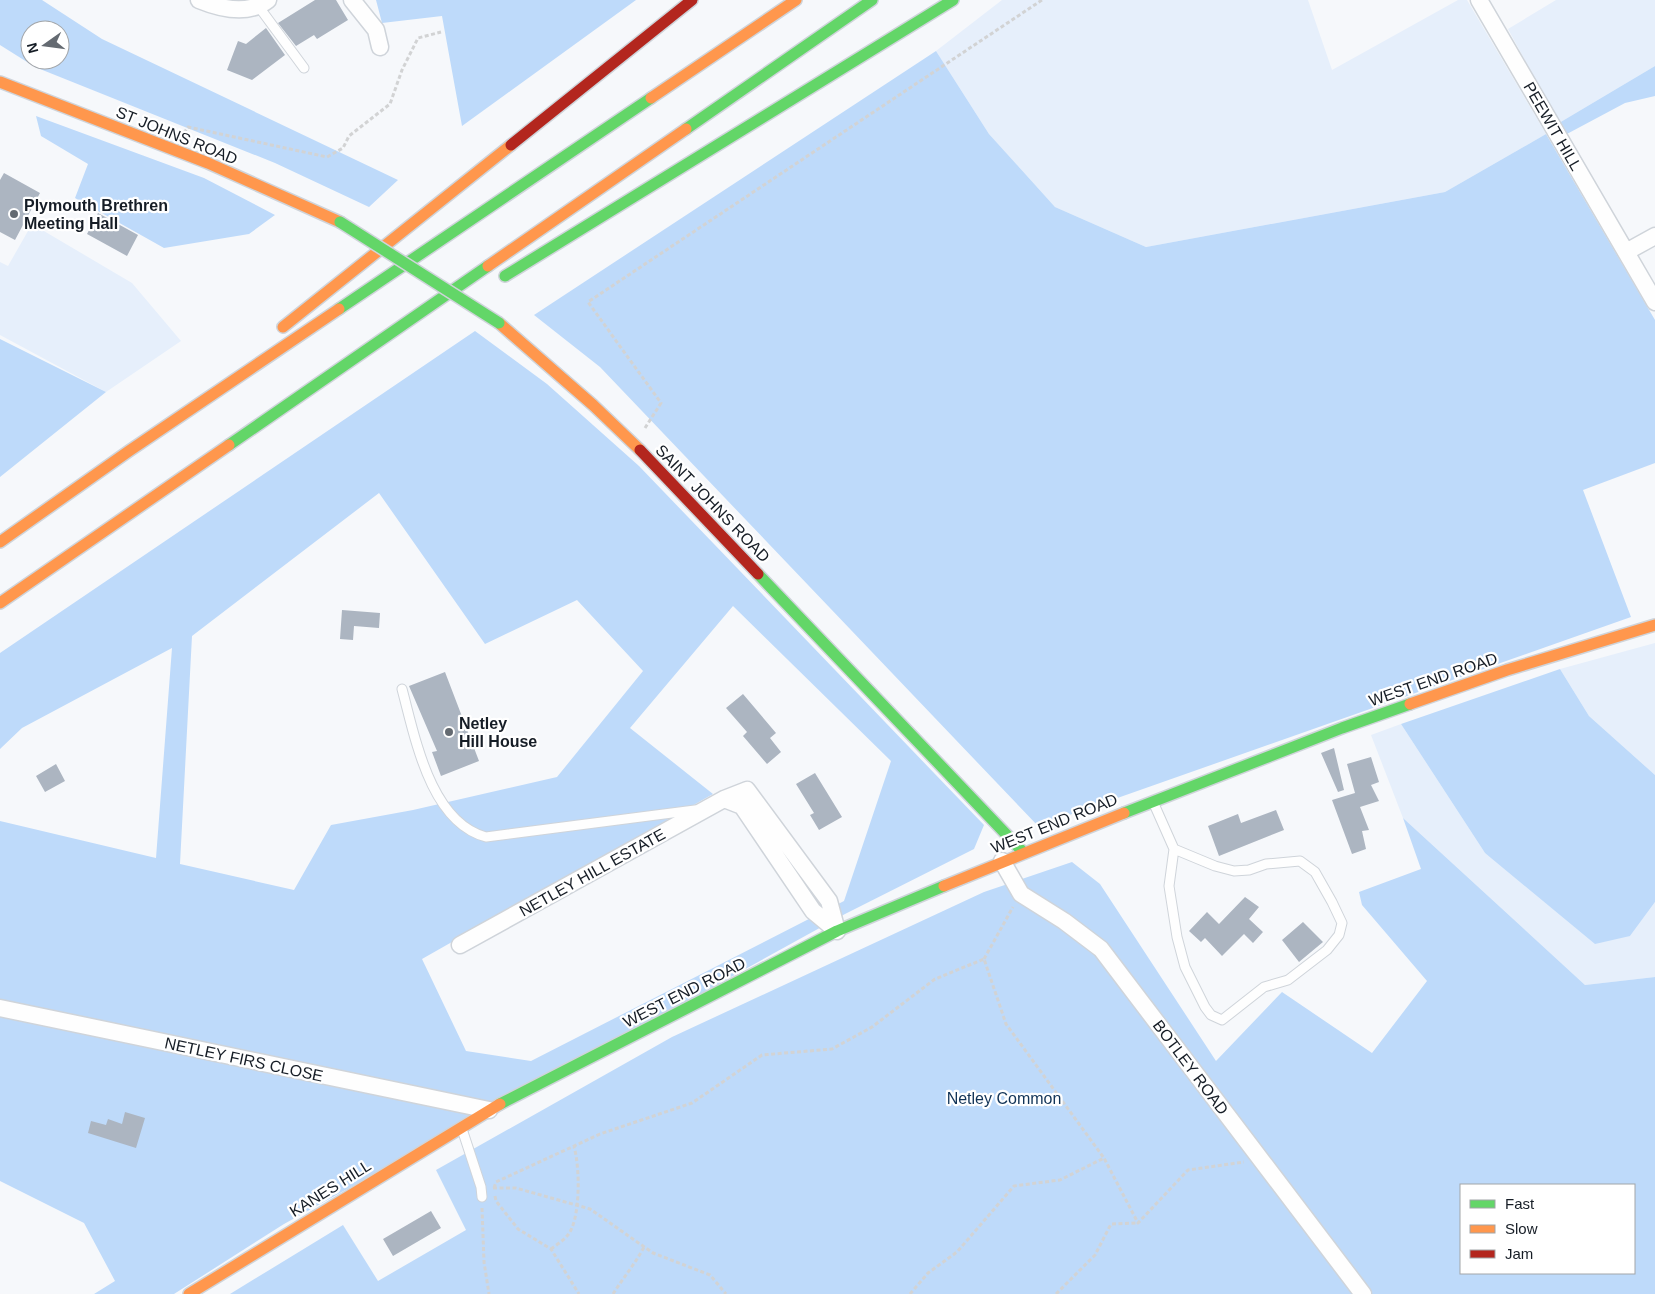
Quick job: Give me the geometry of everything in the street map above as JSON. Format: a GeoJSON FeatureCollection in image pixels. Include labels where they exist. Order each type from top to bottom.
{"type":"FeatureCollection","features":[{"type":"Feature","properties":{"kind":"main road"},"geometry":{"type":"LineString","coordinates":[[274,335],[692,0]]}},
{"type":"Feature","properties":{"kind":"main road"},"geometry":{"type":"LineString","coordinates":[[0,542],[129,451],[796,0]]}},
{"type":"Feature","properties":{"kind":"main road"},"geometry":{"type":"LineString","coordinates":[[0,603],[872,0]]}},
{"type":"Feature","properties":{"kind":"main road"},"geometry":{"type":"LineString","coordinates":[[494,282],[953,0]]}},
{"type":"Feature","properties":{"kind":"main road","name":"ST JOHNS ROAD"},"geometry":{"type":"LineString","coordinates":[[0,82],[171,149],[340,222]]}},
{"type":"Feature","properties":{"kind":"main road","name":"SAINT JOHNS ROAD"},"geometry":{"type":"LineString","coordinates":[[340,222],[499,323],[593,405],[634,444],[1024,852]]}},
{"type":"Feature","properties":{"kind":"main road"},"geometry":{"type":"LineString","coordinates":[[452,308],[477,293]]}},
{"type":"Feature","properties":{"kind":"main road"},"geometry":{"type":"LineString","coordinates":[[236,441],[418,329]]}},
{"type":"Feature","properties":{"kind":"main road"},"geometry":{"type":"LineString","coordinates":[[129,451],[244,360]]}},
{"type":"Feature","properties":{"kind":"main road","name":"WEST END ROAD"},"geometry":{"type":"LineString","coordinates":[[489,1110],[838,932],[1002,861],[1352,724],[1507,670],[1655,625]]}},
{"type":"Feature","properties":{"kind":"main road","name":"KANES HILL"},"geometry":{"type":"LineString","coordinates":[[189,1294],[489,1110]]}},
{"type":"Feature","properties":{"kind":"street"},"geometry":{"type":"LineString","coordinates":[[200,0],[226,8],[264,4]]}},
{"type":"Feature","properties":{"kind":"street"},"geometry":{"type":"LineString","coordinates":[[352,0],[376,30],[380,47]]}},
{"type":"Feature","properties":{"kind":"street","name":"PEEWIT HILL"},"geometry":{"type":"LineString","coordinates":[[1479,0],[1655,302]]}},
{"type":"Feature","properties":{"kind":"street"},"geometry":{"type":"LineString","coordinates":[[1626,252],[1655,236]]}},
{"type":"Feature","properties":{"kind":"street","name":"NETLEY HILL ESTATE"},"geometry":{"type":"LineString","coordinates":[[460,945],[724,799],[742,806],[813,911],[838,932]]}},
{"type":"Feature","properties":{"kind":"street","name":"BOTLEY ROAD"},"geometry":{"type":"LineString","coordinates":[[1002,861],[1020,894],[1064,921],[1101,949],[1363,1294]]}},
{"type":"Feature","properties":{"kind":"street","name":"NETLEY FIRS CLOSE"},"geometry":{"type":"LineString","coordinates":[[0,1008],[489,1110]]}},
{"type":"Feature","properties":{"kind":"lane"},"geometry":{"type":"LineString","coordinates":[[264,4],[304,68]]}},
{"type":"Feature","properties":{"kind":"lane"},"geometry":{"type":"LineString","coordinates":[[402,689],[427,776],[441,804],[474,834],[486,837],[705,809]]}},
{"type":"Feature","properties":{"kind":"lane"},"geometry":{"type":"LineString","coordinates":[[1153,802],[1174,848],[1170,886],[1176,930],[1185,967],[1204,1007],[1211,1015],[1222,1020],[1264,987],[1288,980],[1326,950],[1339,936],[1342,923],[1315,872],[1300,861],[1266,864],[1249,870],[1234,871],[1215,866],[1174,848]]}},
{"type":"Feature","properties":{"kind":"lane"},"geometry":{"type":"LineString","coordinates":[[461,1127],[481,1192]]}},
{"type":"Feature","properties":{"kind":"path"},"geometry":{"type":"LineString","coordinates":[[634,444],[661,403],[588,302],[1042,0]]}},
{"type":"Feature","properties":{"kind":"path"},"geometry":{"type":"LineString","coordinates":[[171,149],[188,127],[327,157],[343,148],[349,136],[390,104],[402,70],[418,38],[441,32]]}},
{"type":"Feature","properties":{"kind":"path"},"geometry":{"type":"LineString","coordinates":[[578,1294],[552,1249],[518,1229],[496,1201],[494,1188],[496,1182],[600,1134],[692,1103],[762,1055],[832,1049],[872,1027],[935,979],[984,959],[1020,894]]}},
{"type":"Feature","properties":{"kind":"path"},"geometry":{"type":"LineString","coordinates":[[984,959],[1006,1024],[1104,1158],[1138,1222]]}},
{"type":"Feature","properties":{"kind":"path"},"geometry":{"type":"LineString","coordinates":[[552,1249],[568,1235],[576,1205],[578,1158],[574,1147]]}},
{"type":"Feature","properties":{"kind":"path"},"geometry":{"type":"LineString","coordinates":[[910,1294],[928,1273],[957,1252],[1014,1186],[1060,1180],[1104,1158]]}},
{"type":"Feature","properties":{"kind":"path"},"geometry":{"type":"LineString","coordinates":[[1056,1294],[1095,1255],[1111,1224],[1138,1222],[1188,1170],[1261,1160]]}},
{"type":"Feature","properties":{"kind":"path"},"geometry":{"type":"LineString","coordinates":[[489,1294],[484,1262],[481,1192],[494,1188],[516,1188],[590,1209],[644,1246],[667,1259],[710,1275],[726,1294]]}},
{"type":"Feature","properties":{"kind":"path"},"geometry":{"type":"LineString","coordinates":[[613,1294],[626,1273],[636,1262],[644,1246]]}},
{"type":"Feature","properties":{"kind":"shaded area"},"geometry":{"type":"Polygon","coordinates":[[[1002,0],[1308,0],[1332,70],[1458,0],[1467,0],[1546,134],[1445,192],[1146,247],[1055,207],[989,134],[936,51],[1002,0]]]}},
{"type":"Feature","properties":{"kind":"shaded area"},"geometry":{"type":"Polygon","coordinates":[[[1556,0],[1655,0],[1655,66],[1559,123],[1508,29],[1556,0]]]}},
{"type":"Feature","properties":{"kind":"shaded area"},"geometry":{"type":"Polygon","coordinates":[[[32,224],[132,283],[181,341],[106,392],[0,335],[0,262],[8,266],[32,224]]]}},
{"type":"Feature","properties":{"kind":"shaded area"},"geometry":{"type":"Polygon","coordinates":[[[1655,643],[1655,775],[1589,716],[1560,669],[1655,643]]]}},
{"type":"Feature","properties":{"kind":"shaded area"},"geometry":{"type":"Polygon","coordinates":[[[1401,724],[1485,853],[1630,936],[1655,902],[1655,977],[1585,985],[1403,818],[1371,735],[1401,724]]]}},
{"type":"Feature","properties":{"kind":"green space"},"geometry":{"type":"Polygon","coordinates":[[[0,0],[42,0],[102,39],[398,180],[369,207],[275,163],[42,70],[70,70],[70,20],[20,20],[20,58],[0,45],[0,0]]]}},
{"type":"Feature","properties":{"kind":"green space"},"geometry":{"type":"Polygon","coordinates":[[[376,0],[636,0],[462,126],[442,16],[382,23],[376,0]]]}},
{"type":"Feature","properties":{"kind":"green space"},"geometry":{"type":"Polygon","coordinates":[[[936,51],[989,134],[1055,207],[1146,247],[1445,192],[1546,134],[1655,320],[1655,463],[1583,490],[1631,617],[1038,826],[600,367],[534,315],[936,51]]]}},
{"type":"Feature","properties":{"kind":"green space"},"geometry":{"type":"Polygon","coordinates":[[[1655,66],[1655,96],[1625,103],[1565,135],[1559,123],[1655,66]]]}},
{"type":"Feature","properties":{"kind":"green space"},"geometry":{"type":"Polygon","coordinates":[[[36,116],[204,178],[275,215],[249,234],[164,248],[75,198],[88,164],[41,136],[36,116]]]}},
{"type":"Feature","properties":{"kind":"green space"},"geometry":{"type":"Polygon","coordinates":[[[475,331],[547,384],[639,466],[984,825],[974,849],[845,914],[284,1224],[174,1294],[94,1294],[115,1281],[84,1223],[0,1181],[0,821],[156,858],[172,648],[22,728],[0,749],[0,653],[475,331]],[[379,493],[192,636],[180,864],[294,890],[331,825],[413,810],[557,777],[643,671],[577,600],[485,644],[379,493]],[[733,606],[630,728],[713,794],[422,959],[466,1051],[531,1061],[844,901],[891,761],[733,606]]]}},
{"type":"Feature","properties":{"kind":"green space"},"geometry":{"type":"Polygon","coordinates":[[[0,339],[106,392],[0,477],[0,339]]]}},
{"type":"Feature","properties":{"kind":"green space"},"geometry":{"type":"Polygon","coordinates":[[[1560,669],[1589,716],[1655,775],[1655,902],[1630,936],[1595,944],[1485,853],[1401,724],[1560,669]]]}},
{"type":"Feature","properties":{"kind":"green space","name":"Netley Common"},"geometry":{"type":"Polygon","coordinates":[[[1403,818],[1585,985],[1655,977],[1655,1294],[230,1294],[343,1225],[378,1281],[466,1230],[436,1170],[672,1037],[984,892],[1072,862],[1100,884],[1216,1061],[1282,992],[1372,1053],[1427,981],[1362,905],[1359,892],[1421,869],[1403,818]]]}},
{"type":"Feature","properties":{"kind":"building"},"geometry":{"type":"Polygon","coordinates":[[[315,0],[336,0],[348,20],[317,39],[314,35],[296,46],[278,23],[315,0]]]}},
{"type":"Feature","properties":{"kind":"building"},"geometry":{"type":"Polygon","coordinates":[[[266,28],[285,55],[252,80],[227,70],[238,41],[246,44],[266,28]]]}},
{"type":"Feature","properties":{"kind":"building","name":"Plymouth Brethren Meeting Hall"},"geometry":{"type":"Polygon","coordinates":[[[4,173],[40,193],[15,240],[0,232],[0,180],[4,173]]]}},
{"type":"Feature","properties":{"kind":"building"},"geometry":{"type":"Polygon","coordinates":[[[98,213],[138,235],[127,256],[87,234],[98,213]]]}},
{"type":"Feature","properties":{"kind":"building"},"geometry":{"type":"Polygon","coordinates":[[[342,610],[380,613],[379,628],[354,626],[353,640],[340,639],[342,610]]]}},
{"type":"Feature","properties":{"kind":"building","name":"Netley Hill House"},"geometry":{"type":"Polygon","coordinates":[[[445,672],[479,761],[441,776],[432,752],[437,751],[409,686],[445,672]]]}},
{"type":"Feature","properties":{"kind":"building"},"geometry":{"type":"Polygon","coordinates":[[[743,694],[776,733],[770,738],[781,752],[767,764],[743,736],[747,732],[726,708],[743,694]]]}},
{"type":"Feature","properties":{"kind":"building"},"geometry":{"type":"Polygon","coordinates":[[[1334,748],[1344,790],[1338,792],[1321,753],[1334,748]]]}},
{"type":"Feature","properties":{"kind":"building"},"geometry":{"type":"Polygon","coordinates":[[[1371,757],[1379,782],[1371,785],[1379,801],[1360,807],[1369,830],[1362,831],[1366,849],[1352,854],[1332,800],[1355,793],[1347,764],[1371,757]]]}},
{"type":"Feature","properties":{"kind":"building"},"geometry":{"type":"Polygon","coordinates":[[[56,764],[65,781],[45,792],[36,776],[56,764]]]}},
{"type":"Feature","properties":{"kind":"building"},"geometry":{"type":"Polygon","coordinates":[[[815,773],[842,817],[819,830],[810,815],[814,813],[796,784],[815,773]]]}},
{"type":"Feature","properties":{"kind":"building"},"geometry":{"type":"Polygon","coordinates":[[[1276,810],[1284,830],[1219,856],[1208,826],[1238,814],[1241,823],[1276,810]]]}},
{"type":"Feature","properties":{"kind":"building"},"geometry":{"type":"Polygon","coordinates":[[[1245,897],[1259,907],[1249,919],[1263,932],[1253,943],[1244,934],[1222,956],[1205,938],[1201,942],[1189,931],[1207,912],[1219,924],[1245,897]]]}},
{"type":"Feature","properties":{"kind":"building"},"geometry":{"type":"Polygon","coordinates":[[[1303,922],[1323,942],[1299,962],[1282,940],[1303,922]]]}},
{"type":"Feature","properties":{"kind":"building"},"geometry":{"type":"Polygon","coordinates":[[[125,1112],[145,1118],[136,1148],[88,1133],[91,1121],[106,1125],[108,1119],[122,1124],[125,1112]]]}},
{"type":"Feature","properties":{"kind":"building"},"geometry":{"type":"Polygon","coordinates":[[[431,1211],[441,1228],[393,1256],[383,1239],[431,1211]]]}},
{"type":"Feature","properties":{"kind":"traffic: fast"},"geometry":{"type":"LineString","coordinates":[[686,129],[872,0]]}},
{"type":"Feature","properties":{"kind":"traffic: fast"},"geometry":{"type":"LineString","coordinates":[[505,276],[953,0]]}},
{"type":"Feature","properties":{"kind":"traffic: fast"},"geometry":{"type":"LineString","coordinates":[[339,309],[651,98]]}},
{"type":"Feature","properties":{"kind":"traffic: fast"},"geometry":{"type":"LineString","coordinates":[[340,222],[499,323]]}},
{"type":"Feature","properties":{"kind":"traffic: fast"},"geometry":{"type":"LineString","coordinates":[[229,445],[488,266]]}},
{"type":"Feature","properties":{"kind":"traffic: fast"},"geometry":{"type":"LineString","coordinates":[[758,574],[1023,852]]}},
{"type":"Feature","properties":{"kind":"traffic: fast"},"geometry":{"type":"LineString","coordinates":[[1124,813],[1342,728],[1410,704]]}},
{"type":"Feature","properties":{"kind":"traffic: fast"},"geometry":{"type":"LineString","coordinates":[[500,1104],[837,931],[944,886]]}},
{"type":"Feature","properties":{"kind":"traffic: slow"},"geometry":{"type":"LineString","coordinates":[[651,98],[796,0]]}},
{"type":"Feature","properties":{"kind":"traffic: slow"},"geometry":{"type":"LineString","coordinates":[[0,82],[208,163],[340,222]]}},
{"type":"Feature","properties":{"kind":"traffic: slow"},"geometry":{"type":"LineString","coordinates":[[488,266],[686,129]]}},
{"type":"Feature","properties":{"kind":"traffic: slow"},"geometry":{"type":"LineString","coordinates":[[283,327],[511,145]]}},
{"type":"Feature","properties":{"kind":"traffic: slow"},"geometry":{"type":"LineString","coordinates":[[0,542],[129,451],[339,309]]}},
{"type":"Feature","properties":{"kind":"traffic: slow"},"geometry":{"type":"LineString","coordinates":[[499,323],[593,405],[640,450]]}},
{"type":"Feature","properties":{"kind":"traffic: slow"},"geometry":{"type":"LineString","coordinates":[[0,603],[229,445]]}},
{"type":"Feature","properties":{"kind":"traffic: slow"},"geometry":{"type":"LineString","coordinates":[[1410,704],[1507,670],[1655,625]]}},
{"type":"Feature","properties":{"kind":"traffic: slow"},"geometry":{"type":"LineString","coordinates":[[944,886],[1124,813]]}},
{"type":"Feature","properties":{"kind":"traffic: slow"},"geometry":{"type":"LineString","coordinates":[[189,1294],[500,1104]]}},
{"type":"Feature","properties":{"kind":"traffic: jam"},"geometry":{"type":"LineString","coordinates":[[511,145],[692,0]]}},
{"type":"Feature","properties":{"kind":"traffic: jam"},"geometry":{"type":"LineString","coordinates":[[640,450],[758,574]]}},
{"type":"Feature","properties":{"kind":"place","name":"Plymouth Brethren Meeting Hall"},"geometry":{"type":"Point","coordinates":[14,214]}},
{"type":"Feature","properties":{"kind":"place","name":"Netley Hill House"},"geometry":{"type":"Point","coordinates":[449,732]}}]}
